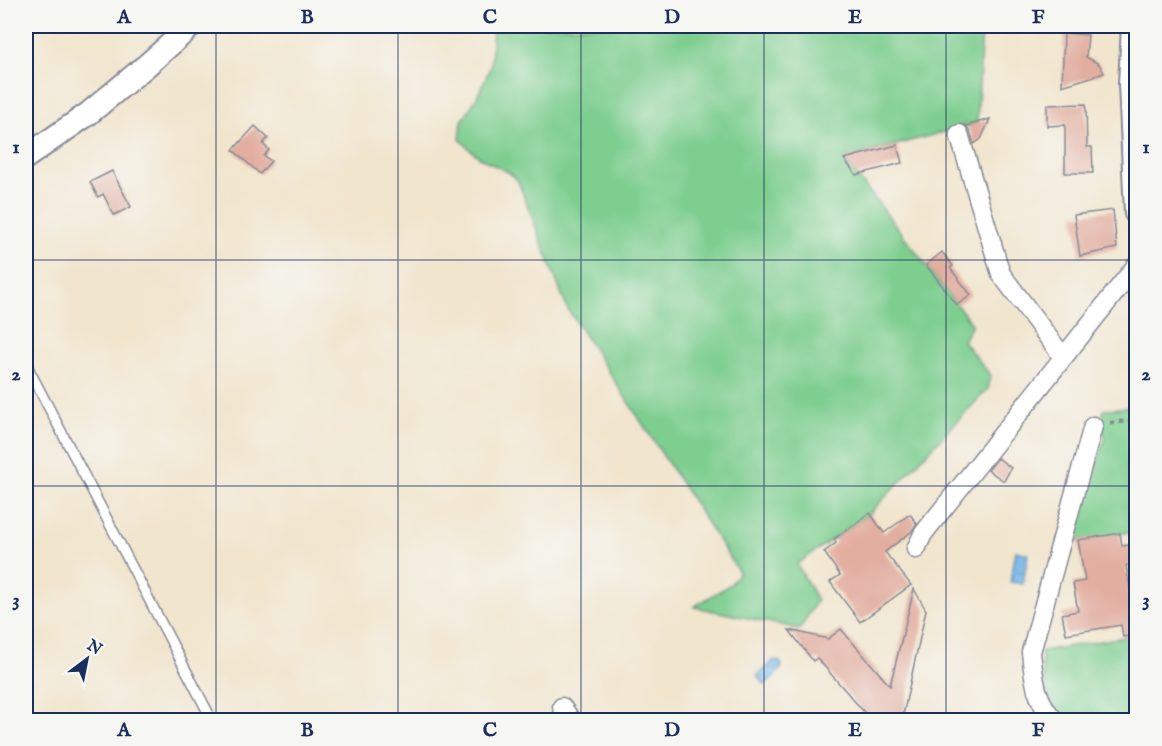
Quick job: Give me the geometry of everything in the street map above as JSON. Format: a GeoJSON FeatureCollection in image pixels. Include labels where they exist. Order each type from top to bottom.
{"type":"FeatureCollection","features":[{"type":"Feature","properties":{"kind":"street"},"geometry":{"type":"LineString","coordinates":[[26,157],[88,114],[191,26]]}},
{"type":"Feature","properties":{"kind":"street"},"geometry":{"type":"LineString","coordinates":[[1133,26],[1130,84],[1137,213]]}},
{"type":"Feature","properties":{"kind":"street"},"geometry":{"type":"LineString","coordinates":[[959,134],[1001,274],[1063,357]]}},
{"type":"Feature","properties":{"kind":"street"},"geometry":{"type":"LineString","coordinates":[[916,549],[923,534],[1137,266]]}},
{"type":"Feature","properties":{"kind":"street"},"geometry":{"type":"LineString","coordinates":[[1054,720],[1039,699],[1033,676],[1031,652],[1093,426]]}},
{"type":"Feature","properties":{"kind":"lane"},"geometry":{"type":"LineString","coordinates":[[26,364],[212,720]]}},
{"type":"Feature","properties":{"kind":"path"},"geometry":{"type":"LineString","coordinates":[[1093,426],[1137,420]]}},
{"type":"Feature","properties":{"kind":"green space"},"geometry":{"type":"Polygon","coordinates":[[[493,26],[982,26],[977,123],[844,159],[972,324],[963,341],[991,376],[988,389],[870,513],[797,564],[817,600],[800,629],[694,607],[731,584],[739,572],[567,308],[518,181],[508,172],[485,161],[460,139],[462,121],[476,99],[491,66],[493,26]]]}},
{"type":"Feature","properties":{"kind":"green space"},"geometry":{"type":"Polygon","coordinates":[[[1136,406],[1136,531],[1074,541],[1104,440],[1103,410],[1136,406]]]}},
{"type":"Feature","properties":{"kind":"green space"},"geometry":{"type":"Polygon","coordinates":[[[1136,635],[1136,720],[1063,720],[1052,704],[1046,688],[1042,670],[1042,651],[1136,635]]]}},
{"type":"Feature","properties":{"kind":"water"},"geometry":{"type":"Polygon","coordinates":[[[1016,551],[1028,554],[1023,584],[1010,582],[1016,551]]]}},
{"type":"Feature","properties":{"kind":"water"},"geometry":{"type":"Polygon","coordinates":[[[774,660],[779,661],[782,665],[781,669],[765,685],[757,676],[774,660]]]}},
{"type":"Feature","properties":{"kind":"building"},"geometry":{"type":"Polygon","coordinates":[[[1064,33],[1088,35],[1086,57],[1099,64],[1104,73],[1062,86],[1064,33]]]}},
{"type":"Feature","properties":{"kind":"building"},"geometry":{"type":"Polygon","coordinates":[[[1086,104],[1087,147],[1092,147],[1093,173],[1065,173],[1065,125],[1047,126],[1047,105],[1086,104]]]}},
{"type":"Feature","properties":{"kind":"building"},"geometry":{"type":"Polygon","coordinates":[[[990,119],[981,139],[974,144],[966,126],[990,119]]]}},
{"type":"Feature","properties":{"kind":"building"},"geometry":{"type":"Polygon","coordinates":[[[255,126],[268,138],[263,144],[269,150],[264,156],[271,161],[260,174],[233,150],[255,126]]]}},
{"type":"Feature","properties":{"kind":"building"},"geometry":{"type":"Polygon","coordinates":[[[897,145],[902,163],[856,175],[844,159],[897,145]]]}},
{"type":"Feature","properties":{"kind":"building"},"geometry":{"type":"Polygon","coordinates":[[[112,171],[131,207],[114,215],[103,194],[98,197],[90,182],[112,171]]]}},
{"type":"Feature","properties":{"kind":"building"},"geometry":{"type":"Polygon","coordinates":[[[1113,210],[1117,248],[1080,256],[1074,215],[1113,210]]]}},
{"type":"Feature","properties":{"kind":"building"},"geometry":{"type":"Polygon","coordinates":[[[942,252],[953,266],[950,268],[971,295],[957,305],[926,265],[942,252]]]}},
{"type":"Feature","properties":{"kind":"building"},"geometry":{"type":"Polygon","coordinates":[[[998,458],[1011,468],[1004,481],[988,470],[998,458]]]}},
{"type":"Feature","properties":{"kind":"building"},"geometry":{"type":"Polygon","coordinates":[[[870,513],[884,533],[910,514],[917,524],[911,532],[885,552],[911,585],[860,622],[830,582],[840,575],[824,552],[836,543],[834,539],[870,513]]]}},
{"type":"Feature","properties":{"kind":"building"},"geometry":{"type":"Polygon","coordinates":[[[1120,533],[1122,546],[1137,544],[1137,564],[1126,565],[1137,635],[1123,637],[1121,625],[1066,634],[1062,614],[1078,611],[1073,583],[1085,581],[1078,540],[1120,533]]]}},
{"type":"Feature","properties":{"kind":"building"},"geometry":{"type":"Polygon","coordinates":[[[914,589],[926,610],[902,720],[871,720],[817,658],[813,661],[789,630],[828,639],[841,629],[890,686],[914,589]]]}}]}
